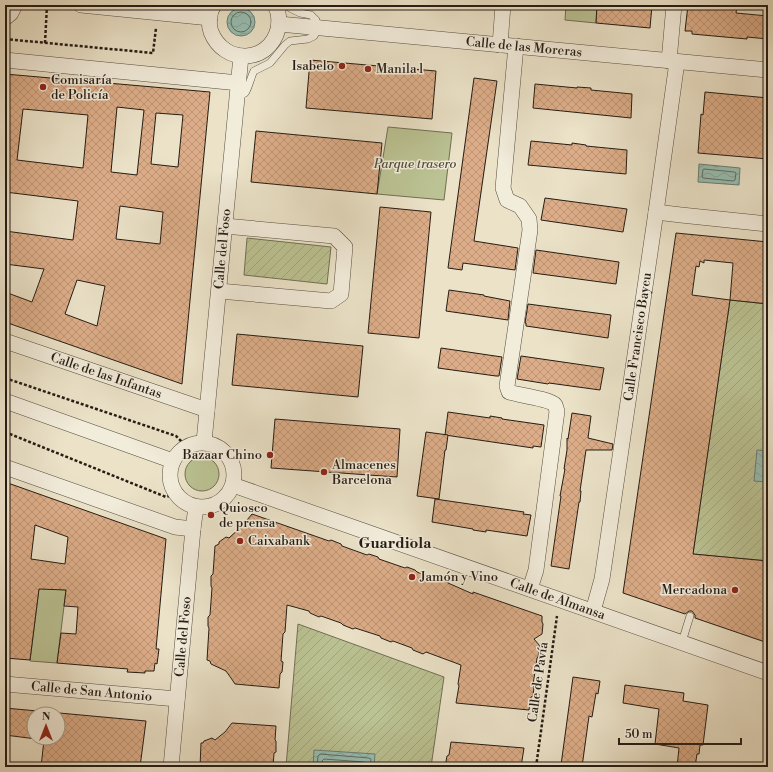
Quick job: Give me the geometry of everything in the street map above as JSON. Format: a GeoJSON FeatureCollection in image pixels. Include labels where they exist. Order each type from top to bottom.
{"type":"FeatureCollection","features":[{"type":"Feature","properties":{"kind":"street"},"geometry":{"type":"LineString","coordinates":[[5,18],[11,13],[15,5]]}},
{"type":"Feature","properties":{"kind":"street"},"geometry":{"type":"LineString","coordinates":[[81,5],[157,12],[212,11],[210,28],[214,38],[220,47],[229,53],[241,56],[250,56],[261,52],[270,45],[276,36],[279,24],[275,5]]}},
{"type":"Feature","properties":{"kind":"street"},"geometry":{"type":"LineString","coordinates":[[500,45],[503,5]]}},
{"type":"Feature","properties":{"kind":"street","name":"Calle Francisco Bayeu"},"geometry":{"type":"LineString","coordinates":[[593,611],[602,579],[656,212],[673,61],[674,5]]}},
{"type":"Feature","properties":{"kind":"street","name":"Calle de las Moreras"},"geometry":{"type":"LineString","coordinates":[[279,24],[768,70]]}},
{"type":"Feature","properties":{"kind":"street"},"geometry":{"type":"LineString","coordinates":[[516,46],[503,188],[507,200],[520,206],[529,219],[530,230],[507,386],[509,392],[517,395],[549,401],[555,405],[557,411],[536,570],[530,589]]}},
{"type":"Feature","properties":{"kind":"street","name":"Calle del Foso"},"geometry":{"type":"LineString","coordinates":[[204,442],[241,56]]}},
{"type":"Feature","properties":{"kind":"street"},"geometry":{"type":"LineString","coordinates":[[5,60],[239,89]]}},
{"type":"Feature","properties":{"kind":"street"},"geometry":{"type":"LineString","coordinates":[[656,212],[768,224]]}},
{"type":"Feature","properties":{"kind":"street"},"geometry":{"type":"LineString","coordinates":[[219,291],[331,301],[341,294],[345,246],[334,236],[225,226]]}},
{"type":"Feature","properties":{"kind":"street","name":"Calle de las Infantas"},"geometry":{"type":"LineString","coordinates":[[5,341],[207,410]]}},
{"type":"Feature","properties":{"kind":"street"},"geometry":{"type":"LineString","coordinates":[[5,401],[173,461]]}},
{"type":"Feature","properties":{"kind":"street"},"geometry":{"type":"LineString","coordinates":[[204,442],[214,444],[229,456],[234,465],[235,475],[233,485],[223,500],[215,505],[196,507],[185,502],[176,494],[170,478],[170,469],[178,452],[186,446],[204,442]]}},
{"type":"Feature","properties":{"kind":"street"},"geometry":{"type":"LineString","coordinates":[[5,467],[175,527],[193,529]]}},
{"type":"Feature","properties":{"kind":"street","name":"Calle de Almansa"},"geometry":{"type":"LineString","coordinates":[[233,485],[768,673]]}},
{"type":"Feature","properties":{"kind":"street","name":"Calle del Foso"},"geometry":{"type":"LineString","coordinates":[[171,767],[196,507]]}},
{"type":"Feature","properties":{"kind":"street","name":"Calle de San Antonio"},"geometry":{"type":"LineString","coordinates":[[5,684],[177,699]]}},
{"type":"Feature","properties":{"kind":"lane"},"geometry":{"type":"LineString","coordinates":[[239,89],[245,93],[254,70],[270,63],[290,41],[308,39],[314,36],[318,28],[316,20],[312,15],[300,13],[290,8],[289,5]]}},
{"type":"Feature","properties":{"kind":"lane"},"geometry":{"type":"LineString","coordinates":[[682,642],[690,616]]}},
{"type":"Feature","properties":{"kind":"path"},"geometry":{"type":"LineString","coordinates":[[45,43],[47,5]]}},
{"type":"Feature","properties":{"kind":"path"},"geometry":{"type":"LineString","coordinates":[[5,39],[153,53]]}},
{"type":"Feature","properties":{"kind":"path"},"geometry":{"type":"LineString","coordinates":[[5,378],[176,436],[186,446]]}},
{"type":"Feature","properties":{"kind":"path"},"geometry":{"type":"LineString","coordinates":[[5,432],[166,497],[176,494]]}},
{"type":"Feature","properties":{"kind":"path","name":"Calle de Pavía"},"geometry":{"type":"LineString","coordinates":[[536,767],[560,599]]}},
{"type":"Feature","properties":{"kind":"green space"},"geometry":{"type":"Polygon","coordinates":[[[566,5],[597,5],[596,23],[565,20],[566,5]]]}},
{"type":"Feature","properties":{"kind":"green space","name":"Parque trasero"},"geometry":{"type":"Polygon","coordinates":[[[388,127],[452,133],[444,200],[377,194],[388,127]]]}},
{"type":"Feature","properties":{"kind":"green space"},"geometry":{"type":"Polygon","coordinates":[[[247,238],[331,247],[327,284],[244,275],[247,238]]]}},
{"type":"Feature","properties":{"kind":"green space"},"geometry":{"type":"Polygon","coordinates":[[[730,300],[768,304],[768,561],[693,554],[730,300]]]}},
{"type":"Feature","properties":{"kind":"green space"},"geometry":{"type":"Polygon","coordinates":[[[199,457],[205,457],[209,458],[216,464],[219,474],[218,481],[212,488],[205,491],[199,491],[195,490],[188,484],[185,477],[185,471],[186,467],[192,460],[199,457]]]}},
{"type":"Feature","properties":{"kind":"green space"},"geometry":{"type":"Polygon","coordinates":[[[39,588],[66,590],[57,663],[30,661],[39,588]]]}},
{"type":"Feature","properties":{"kind":"green space"},"geometry":{"type":"Polygon","coordinates":[[[298,624],[444,677],[431,767],[286,767],[298,624]]]}},
{"type":"Feature","properties":{"kind":"water"},"geometry":{"type":"Polygon","coordinates":[[[241,8],[247,9],[251,12],[254,16],[254,28],[251,32],[247,35],[241,36],[235,35],[231,32],[228,28],[227,22],[228,16],[231,12],[235,9],[241,8]]]}},
{"type":"Feature","properties":{"kind":"water"},"geometry":{"type":"Polygon","coordinates":[[[699,164],[740,168],[739,185],[698,182],[699,164]]]}},
{"type":"Feature","properties":{"kind":"water"},"geometry":{"type":"Polygon","coordinates":[[[757,450],[768,451],[768,482],[754,481],[757,450]]]}},
{"type":"Feature","properties":{"kind":"water"},"geometry":{"type":"Polygon","coordinates":[[[314,750],[375,754],[374,767],[313,767],[314,750]]]}},
{"type":"Feature","properties":{"kind":"building"},"geometry":{"type":"Polygon","coordinates":[[[597,5],[652,5],[650,28],[596,23],[597,5]]]}},
{"type":"Feature","properties":{"kind":"building"},"geometry":{"type":"Polygon","coordinates":[[[688,5],[737,5],[736,13],[768,16],[768,39],[747,37],[747,39],[692,34],[692,31],[685,31],[688,5]]]}},
{"type":"Feature","properties":{"kind":"building"},"geometry":{"type":"Polygon","coordinates":[[[310,60],[436,71],[432,119],[306,108],[310,60]]]}},
{"type":"Feature","properties":{"kind":"building"},"geometry":{"type":"Polygon","coordinates":[[[5,74],[210,92],[182,384],[5,322],[5,292],[32,302],[44,269],[5,264],[5,231],[73,240],[78,201],[5,192],[5,74]],[[117,107],[111,172],[137,175],[144,110],[117,107]],[[23,109],[17,160],[83,168],[88,115],[23,109]],[[156,113],[151,164],[178,167],[183,115],[156,113]],[[120,206],[116,239],[160,244],[163,212],[120,206]],[[77,280],[65,314],[97,326],[105,286],[77,280]]]}},
{"type":"Feature","properties":{"kind":"building"},"geometry":{"type":"Polygon","coordinates":[[[474,78],[497,81],[474,241],[518,248],[515,270],[463,263],[462,270],[448,268],[474,78]]]}},
{"type":"Feature","properties":{"kind":"building"},"geometry":{"type":"Polygon","coordinates":[[[535,84],[591,88],[591,90],[632,94],[631,118],[533,108],[535,84]]]}},
{"type":"Feature","properties":{"kind":"building"},"geometry":{"type":"Polygon","coordinates":[[[705,92],[768,98],[768,159],[698,153],[701,114],[703,115],[705,92]]]}},
{"type":"Feature","properties":{"kind":"building"},"geometry":{"type":"Polygon","coordinates":[[[256,131],[382,143],[377,194],[251,182],[256,131]]]}},
{"type":"Feature","properties":{"kind":"building"},"geometry":{"type":"Polygon","coordinates":[[[531,141],[572,145],[572,143],[586,146],[627,150],[626,174],[528,165],[531,141]]]}},
{"type":"Feature","properties":{"kind":"building"},"geometry":{"type":"Polygon","coordinates":[[[545,198],[627,209],[623,232],[541,220],[545,198]]]}},
{"type":"Feature","properties":{"kind":"building"},"geometry":{"type":"Polygon","coordinates":[[[380,207],[431,212],[419,338],[368,333],[380,207]]]}},
{"type":"Feature","properties":{"kind":"building"},"geometry":{"type":"Polygon","coordinates":[[[676,233],[768,242],[768,304],[730,300],[693,554],[768,561],[768,643],[695,618],[692,611],[685,614],[623,593],[676,233]],[[704,260],[704,263],[700,261],[699,267],[696,266],[692,295],[730,300],[733,263],[704,260]]]}},
{"type":"Feature","properties":{"kind":"building"},"geometry":{"type":"Polygon","coordinates":[[[536,250],[619,262],[616,284],[533,273],[536,250]]]}},
{"type":"Feature","properties":{"kind":"building"},"geometry":{"type":"Polygon","coordinates":[[[449,290],[484,295],[510,301],[508,320],[446,311],[449,290]]]}},
{"type":"Feature","properties":{"kind":"building"},"geometry":{"type":"Polygon","coordinates":[[[528,304],[611,315],[608,338],[526,326],[525,323],[528,304]]]}},
{"type":"Feature","properties":{"kind":"building"},"geometry":{"type":"Polygon","coordinates":[[[237,334],[363,346],[358,397],[232,385],[237,334]]]}},
{"type":"Feature","properties":{"kind":"building"},"geometry":{"type":"Polygon","coordinates":[[[441,348],[502,357],[499,376],[438,368],[441,348]]]}},
{"type":"Feature","properties":{"kind":"building"},"geometry":{"type":"Polygon","coordinates":[[[521,356],[604,368],[600,390],[517,379],[521,356]]]}},
{"type":"Feature","properties":{"kind":"building"},"geometry":{"type":"Polygon","coordinates":[[[448,412],[490,418],[490,416],[544,425],[541,447],[533,446],[533,448],[445,435],[448,412]]]}},
{"type":"Feature","properties":{"kind":"building"},"geometry":{"type":"Polygon","coordinates":[[[572,413],[591,416],[588,438],[613,444],[612,450],[586,450],[580,491],[580,502],[569,569],[551,566],[565,469],[567,438],[568,439],[572,413]]]}},
{"type":"Feature","properties":{"kind":"building"},"geometry":{"type":"Polygon","coordinates":[[[275,419],[400,429],[397,477],[271,468],[275,419]]]}},
{"type":"Feature","properties":{"kind":"building"},"geometry":{"type":"Polygon","coordinates":[[[426,432],[448,435],[439,499],[417,496],[426,432]]]}},
{"type":"Feature","properties":{"kind":"building"},"geometry":{"type":"Polygon","coordinates":[[[5,482],[166,539],[156,649],[159,649],[157,664],[155,663],[154,671],[145,671],[145,673],[127,672],[128,669],[57,663],[61,633],[76,634],[78,607],[64,606],[66,590],[39,589],[30,660],[5,658],[5,536],[9,505],[5,504],[5,482]],[[35,525],[31,559],[65,564],[68,537],[35,525]]]}},
{"type":"Feature","properties":{"kind":"building"},"geometry":{"type":"Polygon","coordinates":[[[435,499],[524,512],[523,514],[531,515],[527,536],[486,530],[486,532],[432,522],[435,499]]]}},
{"type":"Feature","properties":{"kind":"building"},"geometry":{"type":"Polygon","coordinates":[[[252,514],[329,541],[331,540],[341,544],[342,546],[367,555],[369,554],[378,557],[379,559],[405,568],[407,567],[436,579],[438,578],[447,581],[448,583],[473,594],[473,592],[542,616],[542,634],[534,639],[540,646],[533,685],[533,696],[531,697],[529,710],[456,703],[461,665],[426,652],[423,654],[413,650],[412,648],[381,638],[380,636],[355,628],[353,629],[341,623],[321,616],[319,617],[310,613],[309,611],[287,605],[281,661],[283,662],[279,688],[235,684],[226,671],[211,664],[210,661],[207,660],[209,628],[208,617],[210,615],[212,588],[211,576],[213,574],[215,546],[226,537],[229,538],[252,514]]]}},
{"type":"Feature","properties":{"kind":"building"},"geometry":{"type":"Polygon","coordinates":[[[573,677],[600,681],[598,694],[596,693],[592,717],[589,716],[582,767],[563,767],[563,765],[561,765],[573,677]]]}},
{"type":"Feature","properties":{"kind":"building"},"geometry":{"type":"Polygon","coordinates":[[[625,685],[684,693],[683,701],[708,705],[703,745],[700,745],[695,767],[677,767],[679,748],[655,744],[659,709],[623,703],[625,685]]]}},
{"type":"Feature","properties":{"kind":"building"},"geometry":{"type":"Polygon","coordinates":[[[5,708],[26,710],[26,738],[5,735],[5,708]]]}},
{"type":"Feature","properties":{"kind":"building"},"geometry":{"type":"Polygon","coordinates":[[[66,714],[146,721],[140,767],[41,767],[43,746],[66,746],[66,714]]]}},
{"type":"Feature","properties":{"kind":"building"},"geometry":{"type":"Polygon","coordinates":[[[232,723],[276,726],[276,752],[274,753],[273,767],[200,767],[201,743],[212,738],[215,740],[225,732],[232,723]]]}},
{"type":"Feature","properties":{"kind":"building"},"geometry":{"type":"Polygon","coordinates":[[[451,742],[524,748],[521,767],[445,767],[451,742]]]}},
{"type":"Feature","properties":{"kind":"place","name":"Isabelo"},"geometry":{"type":"Point","coordinates":[342,66]}},
{"type":"Feature","properties":{"kind":"place","name":"Manila l"},"geometry":{"type":"Point","coordinates":[368,69]}},
{"type":"Feature","properties":{"kind":"place","name":"Comisaría de Policía"},"geometry":{"type":"Point","coordinates":[43,87]}},
{"type":"Feature","properties":{"kind":"place","name":"Bazaar Chino"},"geometry":{"type":"Point","coordinates":[270,455]}},
{"type":"Feature","properties":{"kind":"place","name":"Almacenes Barcelona"},"geometry":{"type":"Point","coordinates":[324,472]}},
{"type":"Feature","properties":{"kind":"place","name":"Quiosco de prensa"},"geometry":{"type":"Point","coordinates":[211,515]}},
{"type":"Feature","properties":{"kind":"place","name":"Caixabank"},"geometry":{"type":"Point","coordinates":[240,541]}},
{"type":"Feature","properties":{"kind":"place","name":"Jamón y Vino"},"geometry":{"type":"Point","coordinates":[412,577]}},
{"type":"Feature","properties":{"kind":"place","name":"Mercadona"},"geometry":{"type":"Point","coordinates":[735,590]}},
{"type":"Feature","properties":{"kind":"district","name":"Guardiola"},"geometry":{"type":"Point","coordinates":[395,543]}}]}
